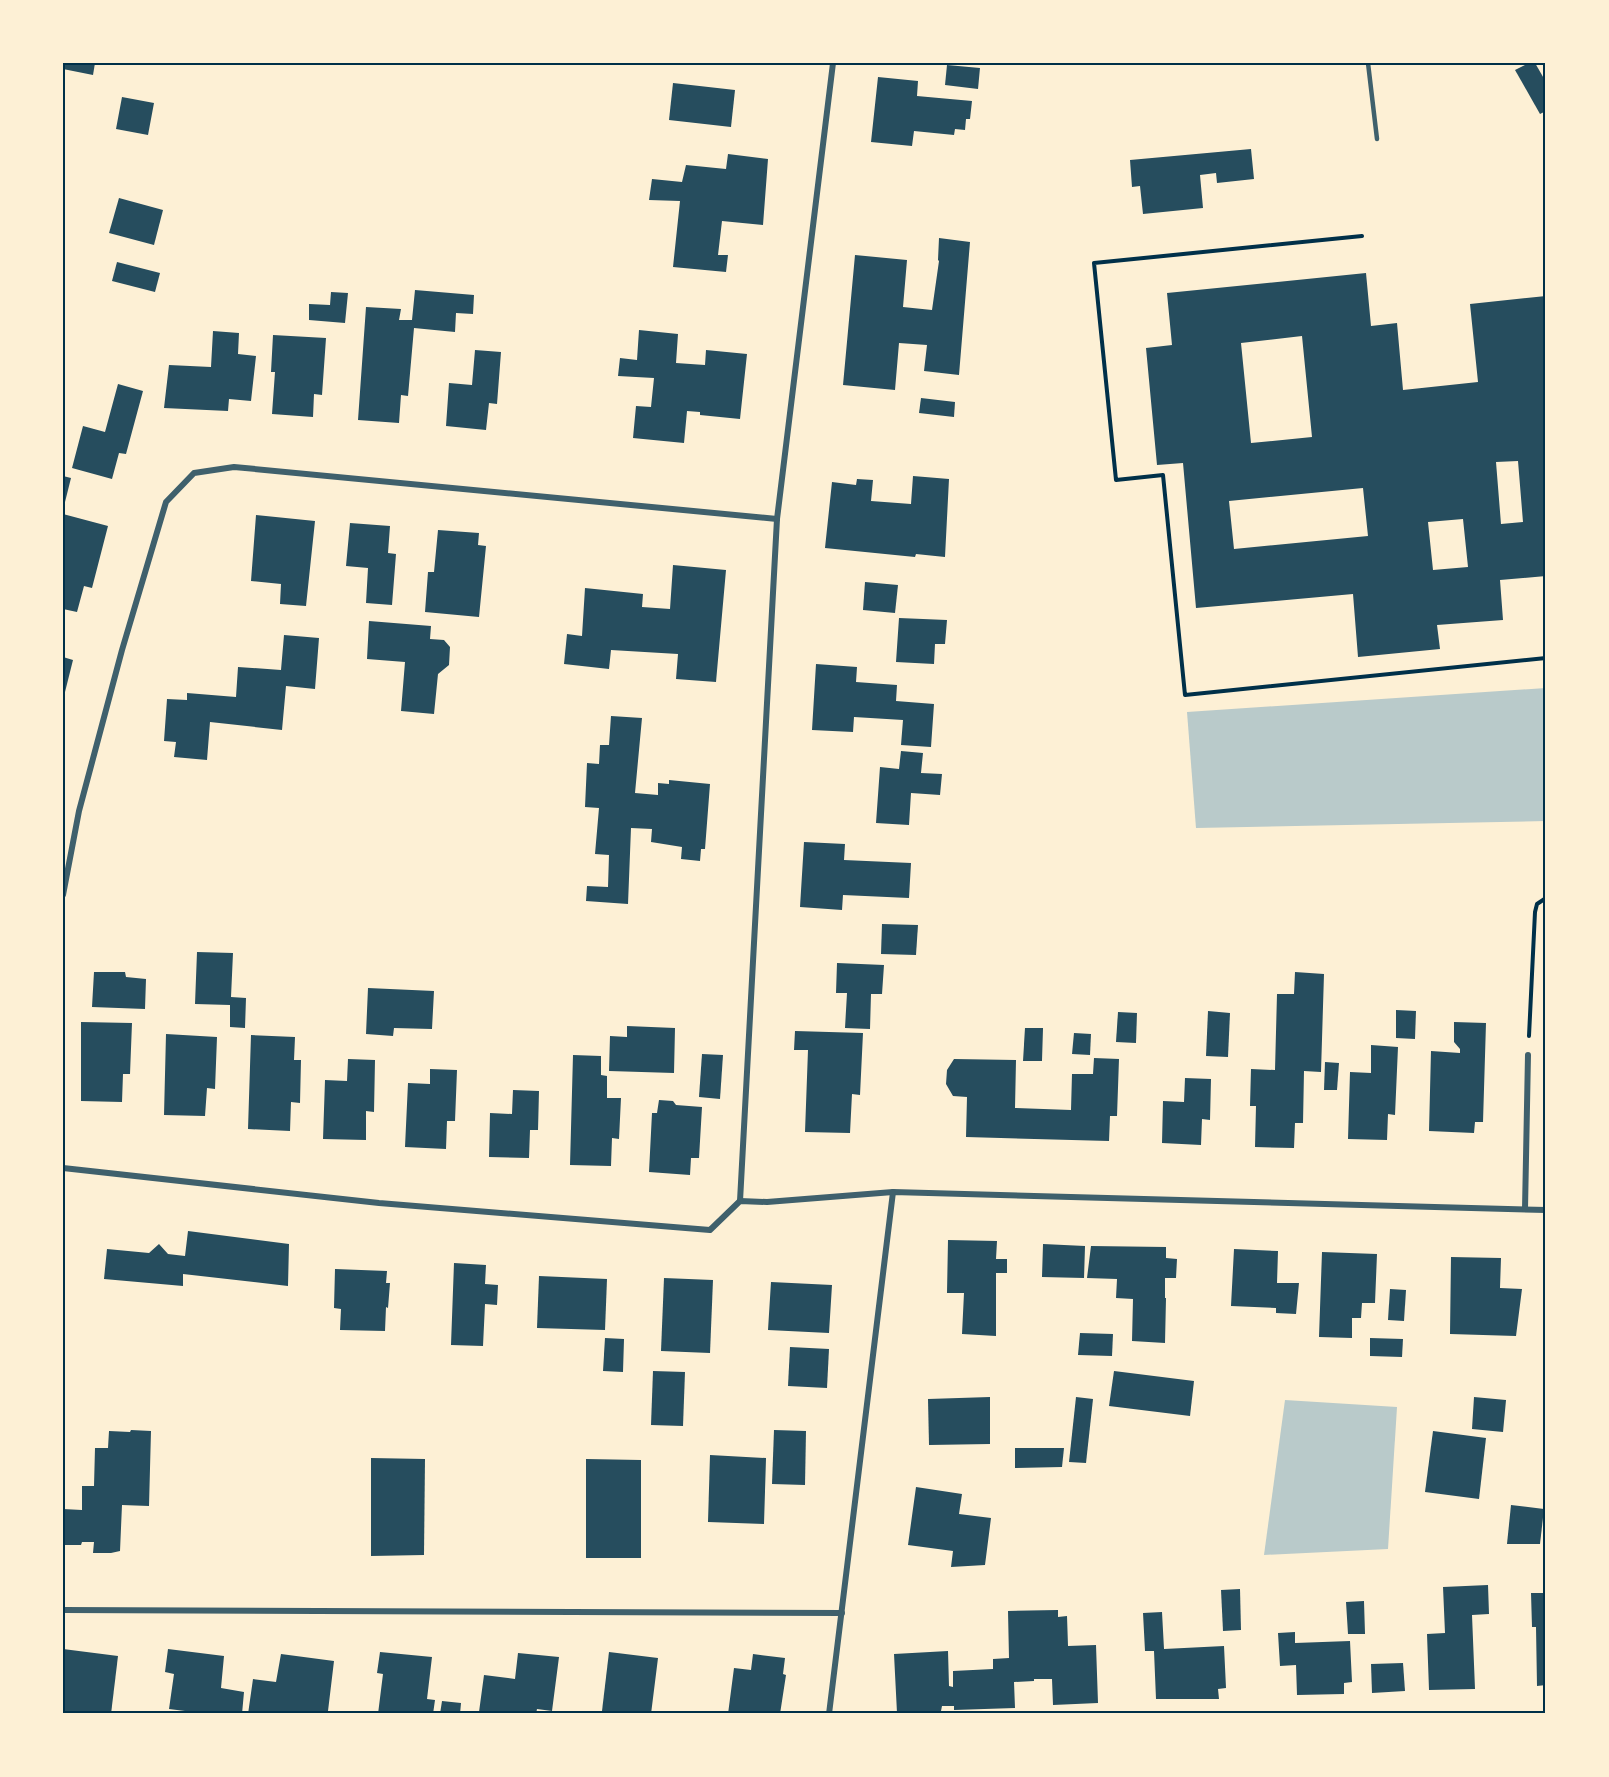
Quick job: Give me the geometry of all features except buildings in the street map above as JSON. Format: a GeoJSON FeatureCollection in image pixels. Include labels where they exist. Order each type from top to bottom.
{"type":"FeatureCollection","features":[{"type":"Feature","properties":{"kind":"street"},"geometry":{"type":"LineString","coordinates":[[63,1168],[379,1203],[710,1230],[740,1201],[777,519],[833,63]]}},
{"type":"Feature","properties":{"kind":"street"},"geometry":{"type":"LineString","coordinates":[[63,895],[85,788],[122,650],[166,502],[194,473],[234,467],[777,519]]}},
{"type":"Feature","properties":{"kind":"street"},"geometry":{"type":"LineString","coordinates":[[1526,1209],[1528,1055]]}},
{"type":"Feature","properties":{"kind":"street"},"geometry":{"type":"LineString","coordinates":[[740,1201],[767,1202],[893,1192],[1546,1210]]}},
{"type":"Feature","properties":{"kind":"street"},"geometry":{"type":"LineString","coordinates":[[829,1714],[893,1192]]}},
{"type":"Feature","properties":{"kind":"street"},"geometry":{"type":"LineString","coordinates":[[63,1610],[842,1613]]}},
{"type":"Feature","properties":{"kind":"lane"},"geometry":{"type":"LineString","coordinates":[[1368,63],[1377,139]]}},
{"type":"Feature","properties":{"kind":"path"},"geometry":{"type":"LineString","coordinates":[[1362,236],[1094,263],[1116,480],[1163,475],[1185,694],[1546,658]]}},
{"type":"Feature","properties":{"kind":"path"},"geometry":{"type":"LineString","coordinates":[[1528,1055],[1535,912],[1537,904],[1546,898]]}},
{"type":"Feature","properties":{"kind":"shaded area"},"geometry":{"type":"Polygon","coordinates":[[[1546,688],[1546,821],[1196,828],[1187,712],[1546,688]]]}},
{"type":"Feature","properties":{"kind":"shaded area"},"geometry":{"type":"Polygon","coordinates":[[[1285,1400],[1397,1407],[1388,1549],[1264,1555],[1285,1400]]]}}]}
